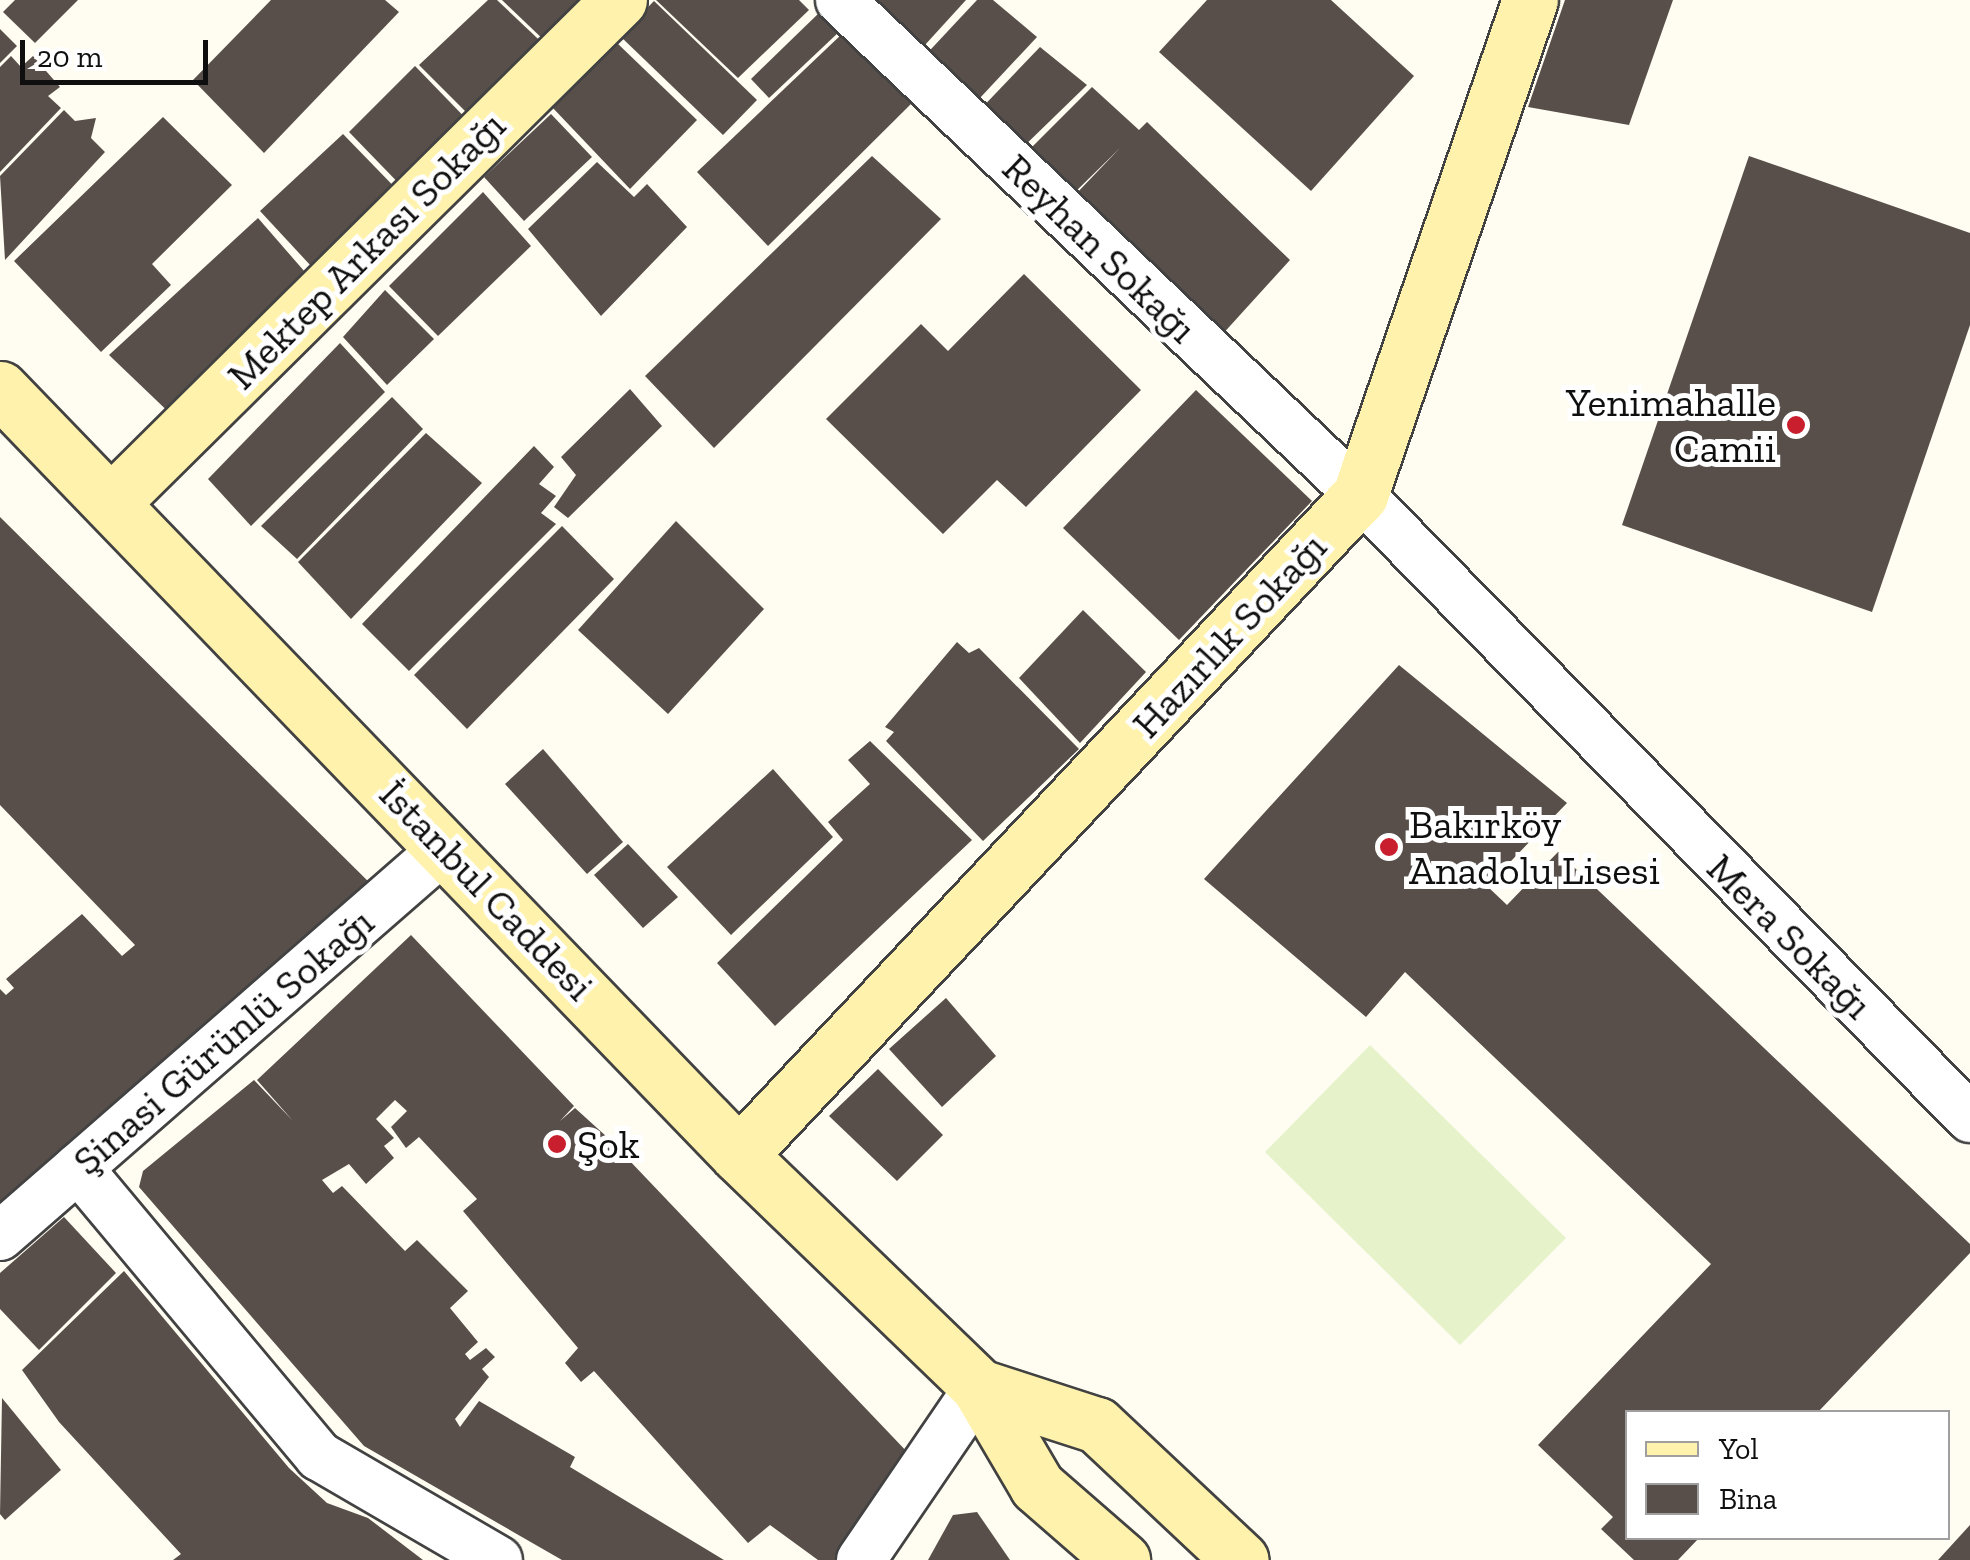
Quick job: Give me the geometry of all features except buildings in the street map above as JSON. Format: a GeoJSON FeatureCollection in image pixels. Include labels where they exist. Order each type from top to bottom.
{"type":"FeatureCollection","features":[{"type":"Feature","properties":{"kind":"street","name":"Mektep Arkası Sokağı"},"geometry":{"type":"LineString","coordinates":[[113,501],[618,0]]}},
{"type":"Feature","properties":{"kind":"street","name":"Reyhan Sokağı"},"geometry":{"type":"LineString","coordinates":[[840,0],[1360,495]]}},
{"type":"Feature","properties":{"kind":"street","name":"Hazırlık Sokağı"},"geometry":{"type":"LineString","coordinates":[[739,1155],[1360,495],[1530,0]]}},
{"type":"Feature","properties":{"kind":"street","name":"İstanbul Caddesi"},"geometry":{"type":"LineString","coordinates":[[0,389],[113,501],[739,1155],[979,1387],[1037,1486],[1122,1560]]}},
{"type":"Feature","properties":{"kind":"street","name":"Mera Sokağı"},"geometry":{"type":"LineString","coordinates":[[1360,495],[1970,1118]]}},
{"type":"Feature","properties":{"kind":"street","name":"Şinasi Gürünlü Sokağı"},"geometry":{"type":"LineString","coordinates":[[0,1236],[446,847]]}},
{"type":"Feature","properties":{"kind":"street"},"geometry":{"type":"LineString","coordinates":[[78,1168],[319,1456],[498,1560]]}},
{"type":"Feature","properties":{"kind":"street","name":"İstanbul Caddesi"},"geometry":{"type":"LineString","coordinates":[[979,1387],[1096,1425],[1242,1560]]}},
{"type":"Feature","properties":{"kind":"street"},"geometry":{"type":"LineString","coordinates":[[861,1560],[979,1387]]}},
{"type":"Feature","properties":{"kind":"green space"},"geometry":{"type":"Polygon","coordinates":[[[1370,1045],[1566,1238],[1460,1345],[1265,1152],[1370,1045]]]}},
{"type":"Feature","properties":{"kind":"place","name":"Yenimahalle Camii"},"geometry":{"type":"Point","coordinates":[1796,425]}},
{"type":"Feature","properties":{"kind":"place","name":"Bakırköy Anadolu Lisesi"},"geometry":{"type":"Point","coordinates":[1389,847]}},
{"type":"Feature","properties":{"kind":"place","name":"Şok"},"geometry":{"type":"Point","coordinates":[557,1144]}}]}
